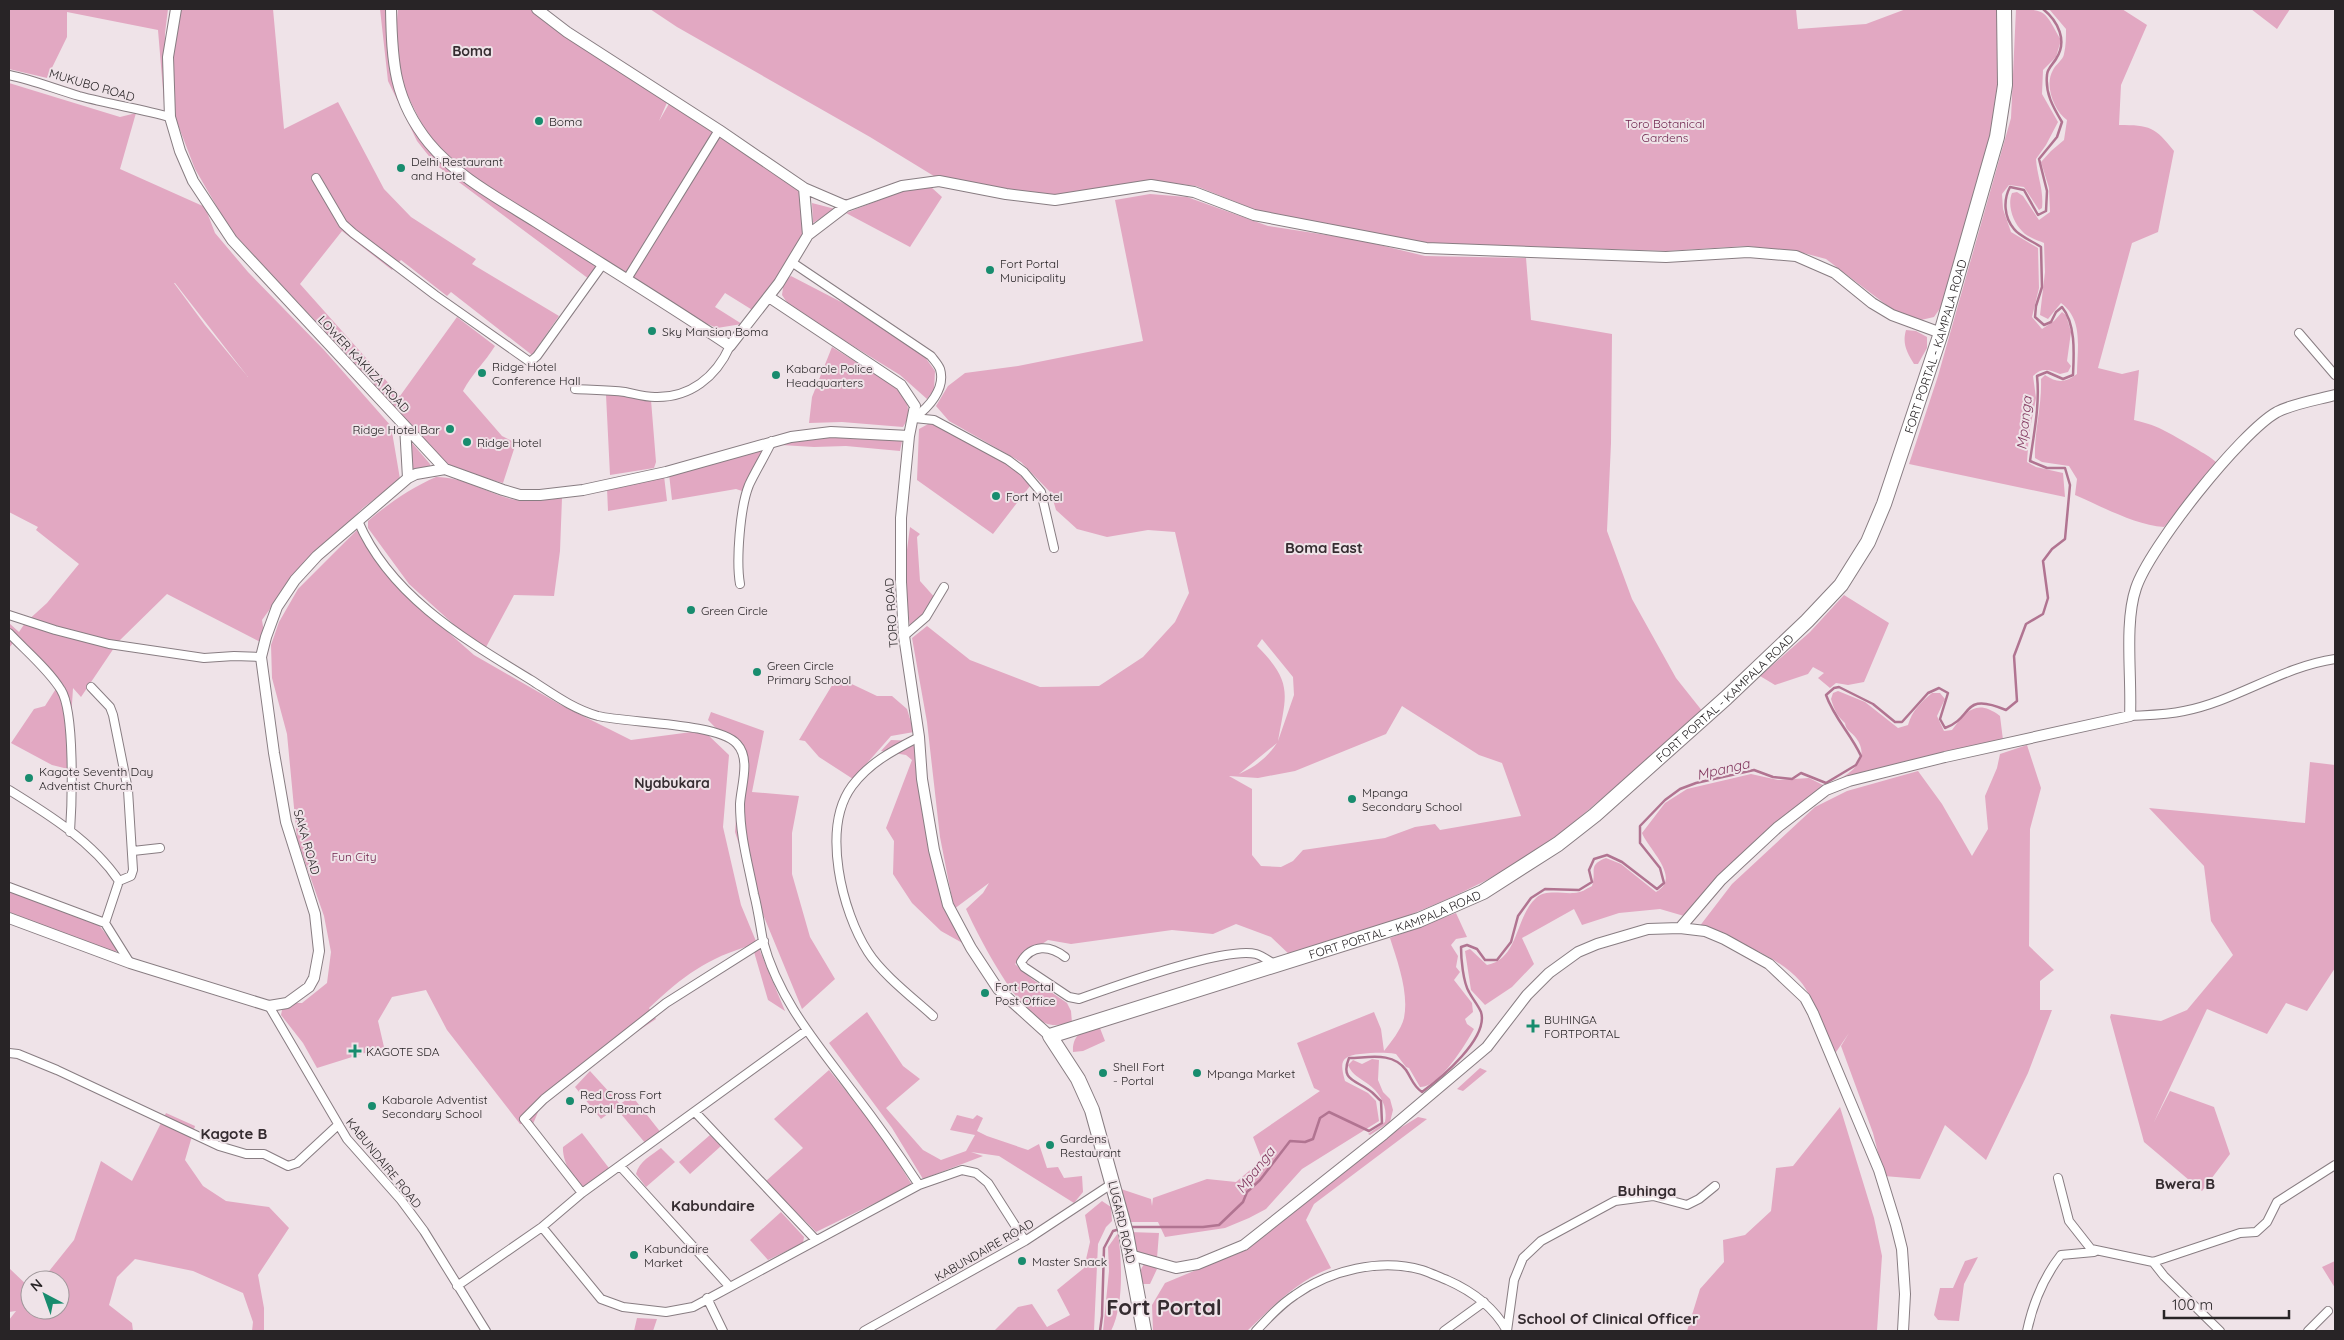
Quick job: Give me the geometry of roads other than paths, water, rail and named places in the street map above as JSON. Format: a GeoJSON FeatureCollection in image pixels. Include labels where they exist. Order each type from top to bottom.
{"type":"FeatureCollection","features":[{"type":"Feature","properties":{"kind":"highway","name":"FORT PORTAL - KAMPALA ROAD"},"geometry":{"type":"LineString","coordinates":[[1050,1036],[1419,920],[1483,892],[1558,844],[1595,815],[1697,724],[1793,634],[1840,585],[1868,542],[1884,504],[1941,333],[1997,137],[2005,85],[2004,9]]}},
{"type":"Feature","properties":{"kind":"highway","name":"LUGARD ROAD"},"geometry":{"type":"LineString","coordinates":[[1050,1036],[1078,1079],[1092,1110],[1126,1233],[1144,1331]]}},
{"type":"Feature","properties":{"kind":"main road","name":"LOWER KAKIIZA ROAD"},"geometry":{"type":"LineString","coordinates":[[176,9],[168,57],[170,117],[180,151],[193,181],[232,240],[445,469],[478,483],[512,492],[540,495],[583,490],[666,472],[772,441],[831,432],[909,436]]}},
{"type":"Feature","properties":{"kind":"main road"},"geometry":{"type":"LineString","coordinates":[[391,9],[395,79],[411,115],[430,144],[453,166],[496,197],[730,346],[769,297],[793,262],[808,235],[846,206],[902,186],[939,181],[1006,194],[1055,200],[1151,185],[1194,192],[1254,215],[1426,248],[1666,257],[1748,252],[1796,256],[1835,273],[1872,303],[1892,316],[1941,333]]}},
{"type":"Feature","properties":{"kind":"main road"},"geometry":{"type":"LineString","coordinates":[[537,9],[567,32],[719,130],[804,188],[846,206]]}},
{"type":"Feature","properties":{"kind":"main road"},"geometry":{"type":"LineString","coordinates":[[804,188],[808,235]]}},
{"type":"Feature","properties":{"kind":"main road","name":"TORO ROAD"},"geometry":{"type":"LineString","coordinates":[[769,297],[902,385],[915,406],[909,436],[901,518],[904,636],[919,737],[922,779],[934,850],[948,906],[971,948],[998,989],[1050,1036]]}},
{"type":"Feature","properties":{"kind":"main road"},"geometry":{"type":"LineString","coordinates":[[1680,928],[1728,873],[1778,827],[1826,790],[1848,781],[1945,757],[2130,716],[2132,608],[2136,588],[2154,554],[2208,481],[2252,434],[2276,413],[2300,403],[2335,397]]}},
{"type":"Feature","properties":{"kind":"main road"},"geometry":{"type":"LineString","coordinates":[[405,426],[408,478]]}},
{"type":"Feature","properties":{"kind":"main road","name":"SAKA ROAD"},"geometry":{"type":"LineString","coordinates":[[269,1006],[287,1004],[309,987],[314,978],[318,951],[315,914],[286,822],[274,753],[261,657],[266,637],[277,607],[295,580],[317,556],[408,478],[445,469]]}},
{"type":"Feature","properties":{"kind":"main road"},"geometry":{"type":"LineString","coordinates":[[9,918],[130,964],[269,1006]]}},
{"type":"Feature","properties":{"kind":"main road"},"geometry":{"type":"LineString","coordinates":[[1130,1255],[1176,1268],[1210,1260],[1244,1245],[1384,1134],[1487,1047],[1527,995],[1563,962],[1597,944],[1648,929],[1680,928],[1705,932],[1724,939],[1769,964],[1805,998],[1879,1170],[1896,1225],[1902,1249],[1905,1294],[1902,1331]]}},
{"type":"Feature","properties":{"kind":"street","name":"MUKUBO ROAD"},"geometry":{"type":"LineString","coordinates":[[9,75],[36,81],[94,100],[170,117]]}},
{"type":"Feature","properties":{"kind":"street"},"geometry":{"type":"LineString","coordinates":[[627,279],[719,130]]}},
{"type":"Feature","properties":{"kind":"street"},"geometry":{"type":"LineString","coordinates":[[316,178],[343,224],[353,234],[530,362],[535,359],[553,335],[603,264]]}},
{"type":"Feature","properties":{"kind":"street"},"geometry":{"type":"LineString","coordinates":[[793,262],[931,356],[940,370],[940,383],[927,408],[914,418]]}},
{"type":"Feature","properties":{"kind":"street"},"geometry":{"type":"LineString","coordinates":[[2299,333],[2335,375]]}},
{"type":"Feature","properties":{"kind":"street"},"geometry":{"type":"LineString","coordinates":[[575,389],[655,397],[681,395],[701,385],[725,356],[730,346]]}},
{"type":"Feature","properties":{"kind":"street"},"geometry":{"type":"LineString","coordinates":[[914,418],[934,420],[1008,460],[1024,472],[1041,492],[1054,548]]}},
{"type":"Feature","properties":{"kind":"street"},"geometry":{"type":"LineString","coordinates":[[740,584],[738,568],[742,510],[748,486],[772,441]]}},
{"type":"Feature","properties":{"kind":"street"},"geometry":{"type":"LineString","coordinates":[[358,520],[365,536],[380,559],[398,582],[417,600],[452,630],[576,709],[599,716],[719,733],[737,743],[744,760],[740,802],[744,853],[764,941],[785,997],[919,1185]]}},
{"type":"Feature","properties":{"kind":"street"},"geometry":{"type":"LineString","coordinates":[[904,636],[926,617],[944,587]]}},
{"type":"Feature","properties":{"kind":"street"},"geometry":{"type":"LineString","coordinates":[[9,615],[55,630],[109,644],[204,658],[261,657]]}},
{"type":"Feature","properties":{"kind":"street"},"geometry":{"type":"LineString","coordinates":[[9,633],[60,688],[67,706],[72,792],[70,832]]}},
{"type":"Feature","properties":{"kind":"street"},"geometry":{"type":"LineString","coordinates":[[2130,716],[2184,711],[2227,697],[2314,662],[2335,659]]}},
{"type":"Feature","properties":{"kind":"street"},"geometry":{"type":"LineString","coordinates":[[91,687],[110,707],[116,724],[128,790],[133,851],[133,870],[131,876],[119,881],[105,923]]}},
{"type":"Feature","properties":{"kind":"street"},"geometry":{"type":"LineString","coordinates":[[919,737],[884,756],[868,768],[851,788],[840,818],[836,845],[844,896],[868,952],[933,1016]]}},
{"type":"Feature","properties":{"kind":"street"},"geometry":{"type":"LineString","coordinates":[[9,790],[70,832],[104,861],[119,881]]}},
{"type":"Feature","properties":{"kind":"street"},"geometry":{"type":"LineString","coordinates":[[133,851],[160,848]]}},
{"type":"Feature","properties":{"kind":"street"},"geometry":{"type":"LineString","coordinates":[[9,887],[105,923],[130,964]]}},
{"type":"Feature","properties":{"kind":"street"},"geometry":{"type":"LineString","coordinates":[[582,1193],[524,1119],[544,1099],[666,1003],[764,941]]}},
{"type":"Feature","properties":{"kind":"street"},"geometry":{"type":"LineString","coordinates":[[1065,957],[1055,949],[1043,948],[1028,953],[1021,962],[1024,967],[1069,997],[1079,999],[1179,966],[1236,954],[1255,954],[1276,965]]}},
{"type":"Feature","properties":{"kind":"street","name":"KABUNDAIRE ROAD"},"geometry":{"type":"LineString","coordinates":[[269,1006],[318,1087],[338,1125],[365,1161],[401,1200],[424,1231],[486,1331]]}},
{"type":"Feature","properties":{"kind":"street"},"geometry":{"type":"LineString","coordinates":[[457,1286],[542,1227],[582,1193],[807,1030]]}},
{"type":"Feature","properties":{"kind":"street"},"geometry":{"type":"LineString","coordinates":[[9,1053],[18,1054],[56,1070],[219,1146],[246,1154],[264,1154],[288,1166],[297,1163],[338,1125]]}},
{"type":"Feature","properties":{"kind":"street"},"geometry":{"type":"LineString","coordinates":[[695,1112],[816,1240]]}},
{"type":"Feature","properties":{"kind":"street"},"geometry":{"type":"LineString","coordinates":[[2028,1331],[2042,1284],[2060,1255],[2094,1252],[2153,1262],[2240,1233],[2256,1232],[2268,1222],[2277,1202],[2335,1165]]}},
{"type":"Feature","properties":{"kind":"street"},"geometry":{"type":"LineString","coordinates":[[620,1166],[730,1286]]}},
{"type":"Feature","properties":{"kind":"street"},"geometry":{"type":"LineString","coordinates":[[542,1227],[598,1295],[611,1304],[666,1312],[693,1307],[919,1185],[962,1170],[976,1172],[988,1182],[1025,1241]]}},
{"type":"Feature","properties":{"kind":"street"},"geometry":{"type":"LineString","coordinates":[[2058,1178],[2069,1221],[2094,1252]]}},
{"type":"Feature","properties":{"kind":"street","name":"KABUNDAIRE ROAD"},"geometry":{"type":"LineString","coordinates":[[864,1331],[1025,1241],[1113,1183]]}},
{"type":"Feature","properties":{"kind":"street"},"geometry":{"type":"LineString","coordinates":[[1507,1331],[1514,1280],[1523,1258],[1542,1241],[1616,1201],[1653,1196],[1687,1205],[1699,1199],[1715,1186]]}},
{"type":"Feature","properties":{"kind":"street"},"geometry":{"type":"LineString","coordinates":[[2153,1262],[2164,1276],[2220,1331]]}},
{"type":"Feature","properties":{"kind":"street"},"geometry":{"type":"LineString","coordinates":[[1256,1331],[1282,1304],[1310,1286],[1338,1275],[1372,1266],[1393,1265],[1423,1270],[1454,1284],[1484,1302],[1507,1331]]}},
{"type":"Feature","properties":{"kind":"street"},"geometry":{"type":"LineString","coordinates":[[707,1298],[723,1331]]}},
{"type":"Feature","properties":{"kind":"street"},"geometry":{"type":"LineString","coordinates":[[1444,1331],[1484,1302]]}},
{"type":"Feature","properties":{"kind":"street"},"geometry":{"type":"LineString","coordinates":[[2308,1331],[2328,1311]]}},
{"type":"Feature","properties":{"kind":"waterway","name":"Mpanga"},"geometry":{"type":"LineString","coordinates":[[1128,1227],[1203,1227],[1219,1225],[1243,1202],[1247,1192],[1260,1180],[1290,1141],[1305,1142],[1313,1139],[1320,1118],[1329,1112],[1369,1131],[1382,1123],[1381,1101],[1371,1091],[1350,1078],[1346,1071],[1349,1058],[1379,1057],[1394,1060],[1406,1070],[1419,1090],[1422,1092],[1430,1086],[1471,1045],[1478,1034],[1482,1022],[1481,1012],[1465,982],[1461,947],[1467,945],[1477,949],[1485,960],[1497,960],[1511,942],[1518,916],[1531,898],[1545,889],[1579,890],[1592,882],[1589,870],[1594,859],[1607,855],[1622,862],[1657,889],[1664,883],[1660,868],[1640,843],[1640,826],[1665,800],[1680,789],[1696,783],[1754,770],[1773,777],[1792,779],[1801,773],[1826,783],[1856,765],[1861,756],[1833,711],[1826,695],[1834,688],[1839,687],[1873,704],[1895,722],[1902,722],[1928,693],[1939,688],[1948,693],[1940,719],[1945,728],[1954,724],[1975,705],[1982,703],[2006,710],[2017,701],[2014,656],[2026,624],[2043,614],[2048,598],[2043,561],[2052,549],[2065,539],[2070,485],[2065,468],[2047,468],[2030,461],[2037,408],[2037,376],[2047,372],[2063,379],[2073,375],[2074,349],[2072,330],[2067,314],[2062,307],[2056,312],[2051,322],[2044,325],[2035,317],[2036,306],[2042,287],[2041,247],[2016,232],[2006,214],[2006,197],[2010,187],[2024,190],[2038,215],[2046,211],[2047,191],[2039,159],[2057,137],[2062,122],[2050,100],[2047,88],[2048,71],[2060,52],[2061,38],[2057,25],[2043,9]]}},
{"type":"Feature","properties":{"kind":"waterway","name":"Mpanga"},"geometry":{"type":"LineString","coordinates":[[1100,1331],[1104,1248],[1113,1231],[1120,1229]]}},
{"type":"Feature","properties":{"kind":"place","name":"Boma"},"geometry":{"type":"Point","coordinates":[539,121]}},
{"type":"Feature","properties":{"kind":"place","name":"Delhi Restaurant and Hotel"},"geometry":{"type":"Point","coordinates":[401,168]}},
{"type":"Feature","properties":{"kind":"place","name":"Fort Portal Municipality"},"geometry":{"type":"Point","coordinates":[990,270]}},
{"type":"Feature","properties":{"kind":"place","name":"Sky Mansion Boma"},"geometry":{"type":"Point","coordinates":[652,331]}},
{"type":"Feature","properties":{"kind":"place","name":"Ridge Hotel Conference Hall"},"geometry":{"type":"Point","coordinates":[482,373]}},
{"type":"Feature","properties":{"kind":"place","name":"Kabarole Police Headquarters"},"geometry":{"type":"Point","coordinates":[776,375]}},
{"type":"Feature","properties":{"kind":"place","name":"Ridge Hotel Bar"},"geometry":{"type":"Point","coordinates":[450,429]}},
{"type":"Feature","properties":{"kind":"place","name":"Ridge Hotel"},"geometry":{"type":"Point","coordinates":[467,442]}},
{"type":"Feature","properties":{"kind":"place","name":"Fort Motel"},"geometry":{"type":"Point","coordinates":[996,496]}},
{"type":"Feature","properties":{"kind":"place","name":"Green Circle"},"geometry":{"type":"Point","coordinates":[691,610]}},
{"type":"Feature","properties":{"kind":"place","name":"Green Circle Primary School"},"geometry":{"type":"Point","coordinates":[757,672]}},
{"type":"Feature","properties":{"kind":"place","name":"Kagote Seventh Day Adventist Church"},"geometry":{"type":"Point","coordinates":[29,778]}},
{"type":"Feature","properties":{"kind":"place","name":"Mpanga Secondary School"},"geometry":{"type":"Point","coordinates":[1352,799]}},
{"type":"Feature","properties":{"kind":"place","name":"Fort Portal Post Office"},"geometry":{"type":"Point","coordinates":[985,993]}},
{"type":"Feature","properties":{"kind":"place","name":"BUHINGA FORTPORTAL"},"geometry":{"type":"Point","coordinates":[1533,1026]}},
{"type":"Feature","properties":{"kind":"place","name":"KAGOTE SDA"},"geometry":{"type":"Point","coordinates":[355,1051]}},
{"type":"Feature","properties":{"kind":"place","name":"Shell Fort - Portal"},"geometry":{"type":"Point","coordinates":[1103,1073]}},
{"type":"Feature","properties":{"kind":"place","name":"Mpanga Market"},"geometry":{"type":"Point","coordinates":[1197,1073]}},
{"type":"Feature","properties":{"kind":"place","name":"Red Cross Fort Portal Branch"},"geometry":{"type":"Point","coordinates":[570,1101]}},
{"type":"Feature","properties":{"kind":"place","name":"Kabarole Adventist Secondary School"},"geometry":{"type":"Point","coordinates":[372,1106]}},
{"type":"Feature","properties":{"kind":"place","name":"Gardens Restaurant"},"geometry":{"type":"Point","coordinates":[1050,1145]}},
{"type":"Feature","properties":{"kind":"place","name":"Kabundaire Market"},"geometry":{"type":"Point","coordinates":[634,1255]}},
{"type":"Feature","properties":{"kind":"place","name":"Master Snack"},"geometry":{"type":"Point","coordinates":[1022,1261]}},
{"type":"Feature","properties":{"kind":"district","name":"Boma"},"geometry":{"type":"Point","coordinates":[472,51]}},
{"type":"Feature","properties":{"kind":"district","name":"Boma East"},"geometry":{"type":"Point","coordinates":[1324,547]}},
{"type":"Feature","properties":{"kind":"district","name":"Nyabukara"},"geometry":{"type":"Point","coordinates":[672,783]}},
{"type":"Feature","properties":{"kind":"district","name":"Kagote B"},"geometry":{"type":"Point","coordinates":[234,1133]}},
{"type":"Feature","properties":{"kind":"district","name":"Bwera B"},"geometry":{"type":"Point","coordinates":[2185,1183]}},
{"type":"Feature","properties":{"kind":"district","name":"Buhinga"},"geometry":{"type":"Point","coordinates":[1647,1190]}},
{"type":"Feature","properties":{"kind":"district","name":"Kabundaire"},"geometry":{"type":"Point","coordinates":[713,1205]}},
{"type":"Feature","properties":{"kind":"district","name":"Fort Portal"},"geometry":{"type":"Point","coordinates":[1164,1307]}},
{"type":"Feature","properties":{"kind":"district","name":"School Of Clinical Officer"},"geometry":{"type":"Point","coordinates":[1608,1318]}},
{"type":"Feature","properties":{"kind":"park label","name":"Toro Botanical Gardens"},"geometry":{"type":"Point","coordinates":[1665,130]}},
{"type":"Feature","properties":{"kind":"park label","name":"Fun City"},"geometry":{"type":"Point","coordinates":[354,856]}}]}
